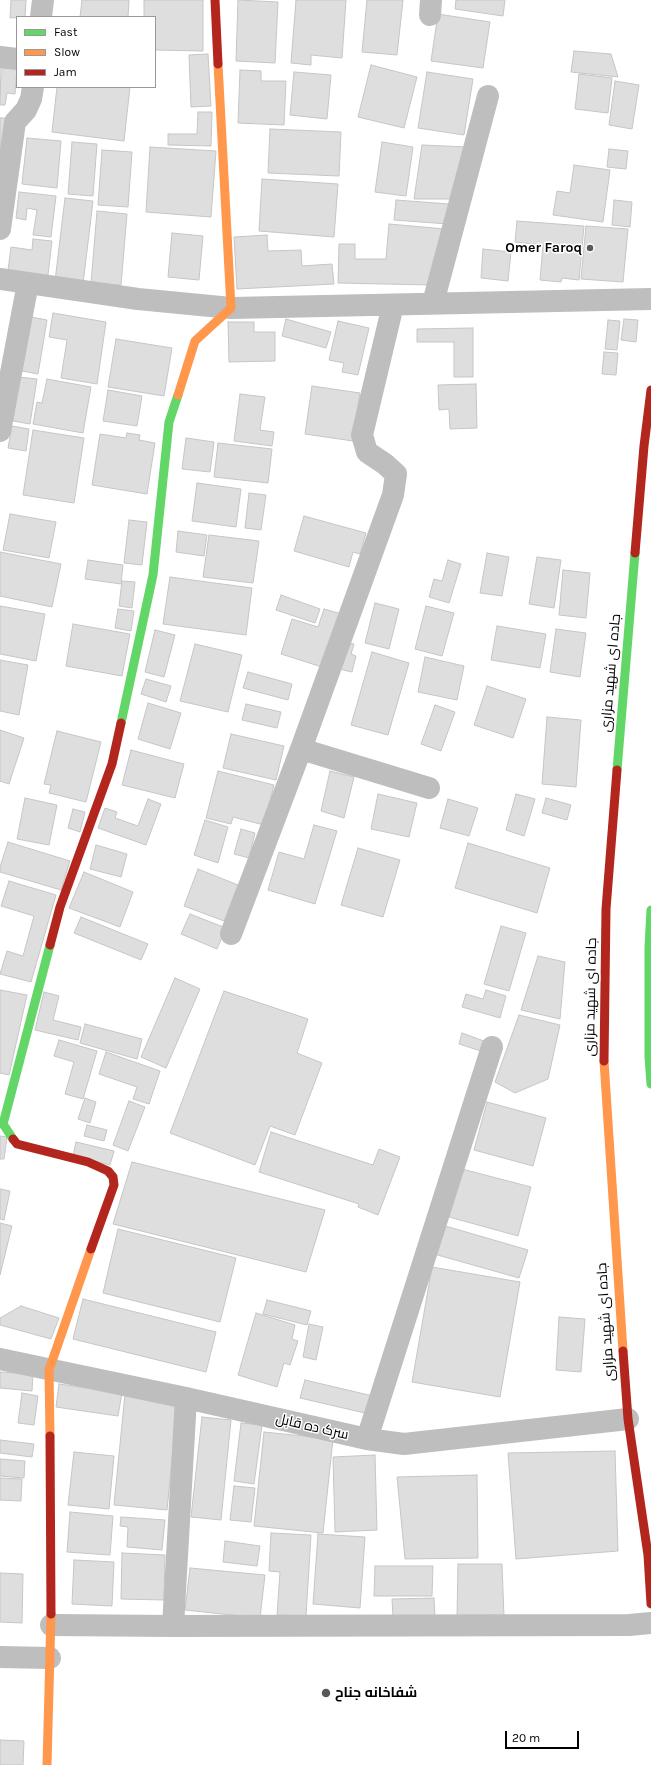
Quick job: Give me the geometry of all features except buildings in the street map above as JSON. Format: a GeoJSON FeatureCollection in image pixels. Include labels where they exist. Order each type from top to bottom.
{"type":"FeatureCollection","features":[{"type":"Feature","properties":{"kind":"street"},"geometry":{"type":"LineString","coordinates":[[42,16],[43,0]]}},
{"type":"Feature","properties":{"kind":"street"},"geometry":{"type":"LineString","coordinates":[[47,1765],[51,1625],[49,1370],[114,1185],[113,1177],[108,1171],[88,1162],[17,1144],[3,1124],[16,1080],[60,907],[112,764],[153,575],[169,422],[195,342],[231,308],[215,0]]}},
{"type":"Feature","properties":{"kind":"street"},"geometry":{"type":"LineString","coordinates":[[0,57],[16,59]]}},
{"type":"Feature","properties":{"kind":"street"},"geometry":{"type":"LineString","coordinates":[[0,230],[15,122],[26,110],[31,99],[33,88]]}},
{"type":"Feature","properties":{"kind":"street"},"geometry":{"type":"LineString","coordinates":[[433,303],[488,96]]}},
{"type":"Feature","properties":{"kind":"street"},"geometry":{"type":"LineString","coordinates":[[0,278],[138,299],[231,308],[651,299]]}},
{"type":"Feature","properties":{"kind":"street"},"geometry":{"type":"LineString","coordinates":[[0,431],[28,283]]}},
{"type":"Feature","properties":{"kind":"street"},"geometry":{"type":"LineString","coordinates":[[232,934],[393,495],[396,474],[385,464],[367,452],[362,435],[393,305]]}},
{"type":"Feature","properties":{"kind":"street","name":"جاده ای شهید مزاری"},"geometry":{"type":"LineString","coordinates":[[651,390],[643,454],[606,909],[604,1059],[628,1419],[648,1555],[651,1604]]}},
{"type":"Feature","properties":{"kind":"street"},"geometry":{"type":"LineString","coordinates":[[301,749],[429,788]]}},
{"type":"Feature","properties":{"kind":"street"},"geometry":{"type":"LineString","coordinates":[[651,911],[649,1057],[651,1084]]}},
{"type":"Feature","properties":{"kind":"street"},"geometry":{"type":"LineString","coordinates":[[367,1439],[492,1047]]}},
{"type":"Feature","properties":{"kind":"street","name":"سرک ده قابل"},"geometry":{"type":"LineString","coordinates":[[0,1359],[186,1398],[367,1439],[404,1444],[628,1419]]}},
{"type":"Feature","properties":{"kind":"street"},"geometry":{"type":"LineString","coordinates":[[173,1626],[186,1398]]}},
{"type":"Feature","properties":{"kind":"street"},"geometry":{"type":"LineString","coordinates":[[51,1625],[629,1625],[651,1623]]}},
{"type":"Feature","properties":{"kind":"street"},"geometry":{"type":"LineString","coordinates":[[0,1657],[50,1658]]}},
{"type":"Feature","properties":{"kind":"traffic: fast"},"geometry":{"type":"LineString","coordinates":[[121,723],[153,575],[169,422],[178,395]]}},
{"type":"Feature","properties":{"kind":"traffic: fast"},"geometry":{"type":"LineString","coordinates":[[617,770],[635,553]]}},
{"type":"Feature","properties":{"kind":"traffic: fast"},"geometry":{"type":"LineString","coordinates":[[651,910],[649,947],[649,1057],[651,1084]]}},
{"type":"Feature","properties":{"kind":"traffic: fast"},"geometry":{"type":"LineString","coordinates":[[13,1139],[3,1124],[50,945]]}},
{"type":"Feature","properties":{"kind":"traffic: slow"},"geometry":{"type":"LineString","coordinates":[[178,395],[195,341],[231,308],[218,64]]}},
{"type":"Feature","properties":{"kind":"traffic: slow"},"geometry":{"type":"LineString","coordinates":[[604,1061],[623,1351]]}},
{"type":"Feature","properties":{"kind":"traffic: slow"},"geometry":{"type":"LineString","coordinates":[[50,1436],[49,1370],[91,1249]]}},
{"type":"Feature","properties":{"kind":"traffic: slow"},"geometry":{"type":"LineString","coordinates":[[47,1765],[51,1614]]}},
{"type":"Feature","properties":{"kind":"traffic: jam"},"geometry":{"type":"LineString","coordinates":[[215,0],[218,64]]}},
{"type":"Feature","properties":{"kind":"traffic: jam"},"geometry":{"type":"LineString","coordinates":[[635,553],[644,446],[651,390]]}},
{"type":"Feature","properties":{"kind":"traffic: jam"},"geometry":{"type":"LineString","coordinates":[[50,945],[60,907],[112,764],[121,723]]}},
{"type":"Feature","properties":{"kind":"traffic: jam"},"geometry":{"type":"LineString","coordinates":[[604,1061],[606,909],[617,770]]}},
{"type":"Feature","properties":{"kind":"traffic: jam"},"geometry":{"type":"LineString","coordinates":[[13,1139],[17,1144],[88,1162],[108,1171],[113,1177],[114,1185],[91,1249]]}},
{"type":"Feature","properties":{"kind":"traffic: jam"},"geometry":{"type":"LineString","coordinates":[[623,1351],[628,1419],[648,1555],[651,1604]]}},
{"type":"Feature","properties":{"kind":"traffic: jam"},"geometry":{"type":"LineString","coordinates":[[50,1436],[51,1614]]}},
{"type":"Feature","properties":{"kind":"place","name":"Omer Faroq"},"geometry":{"type":"Point","coordinates":[590,248]}},
{"type":"Feature","properties":{"kind":"place","name":"شفاخانه جناح"},"geometry":{"type":"Point","coordinates":[326,1693]}}]}
